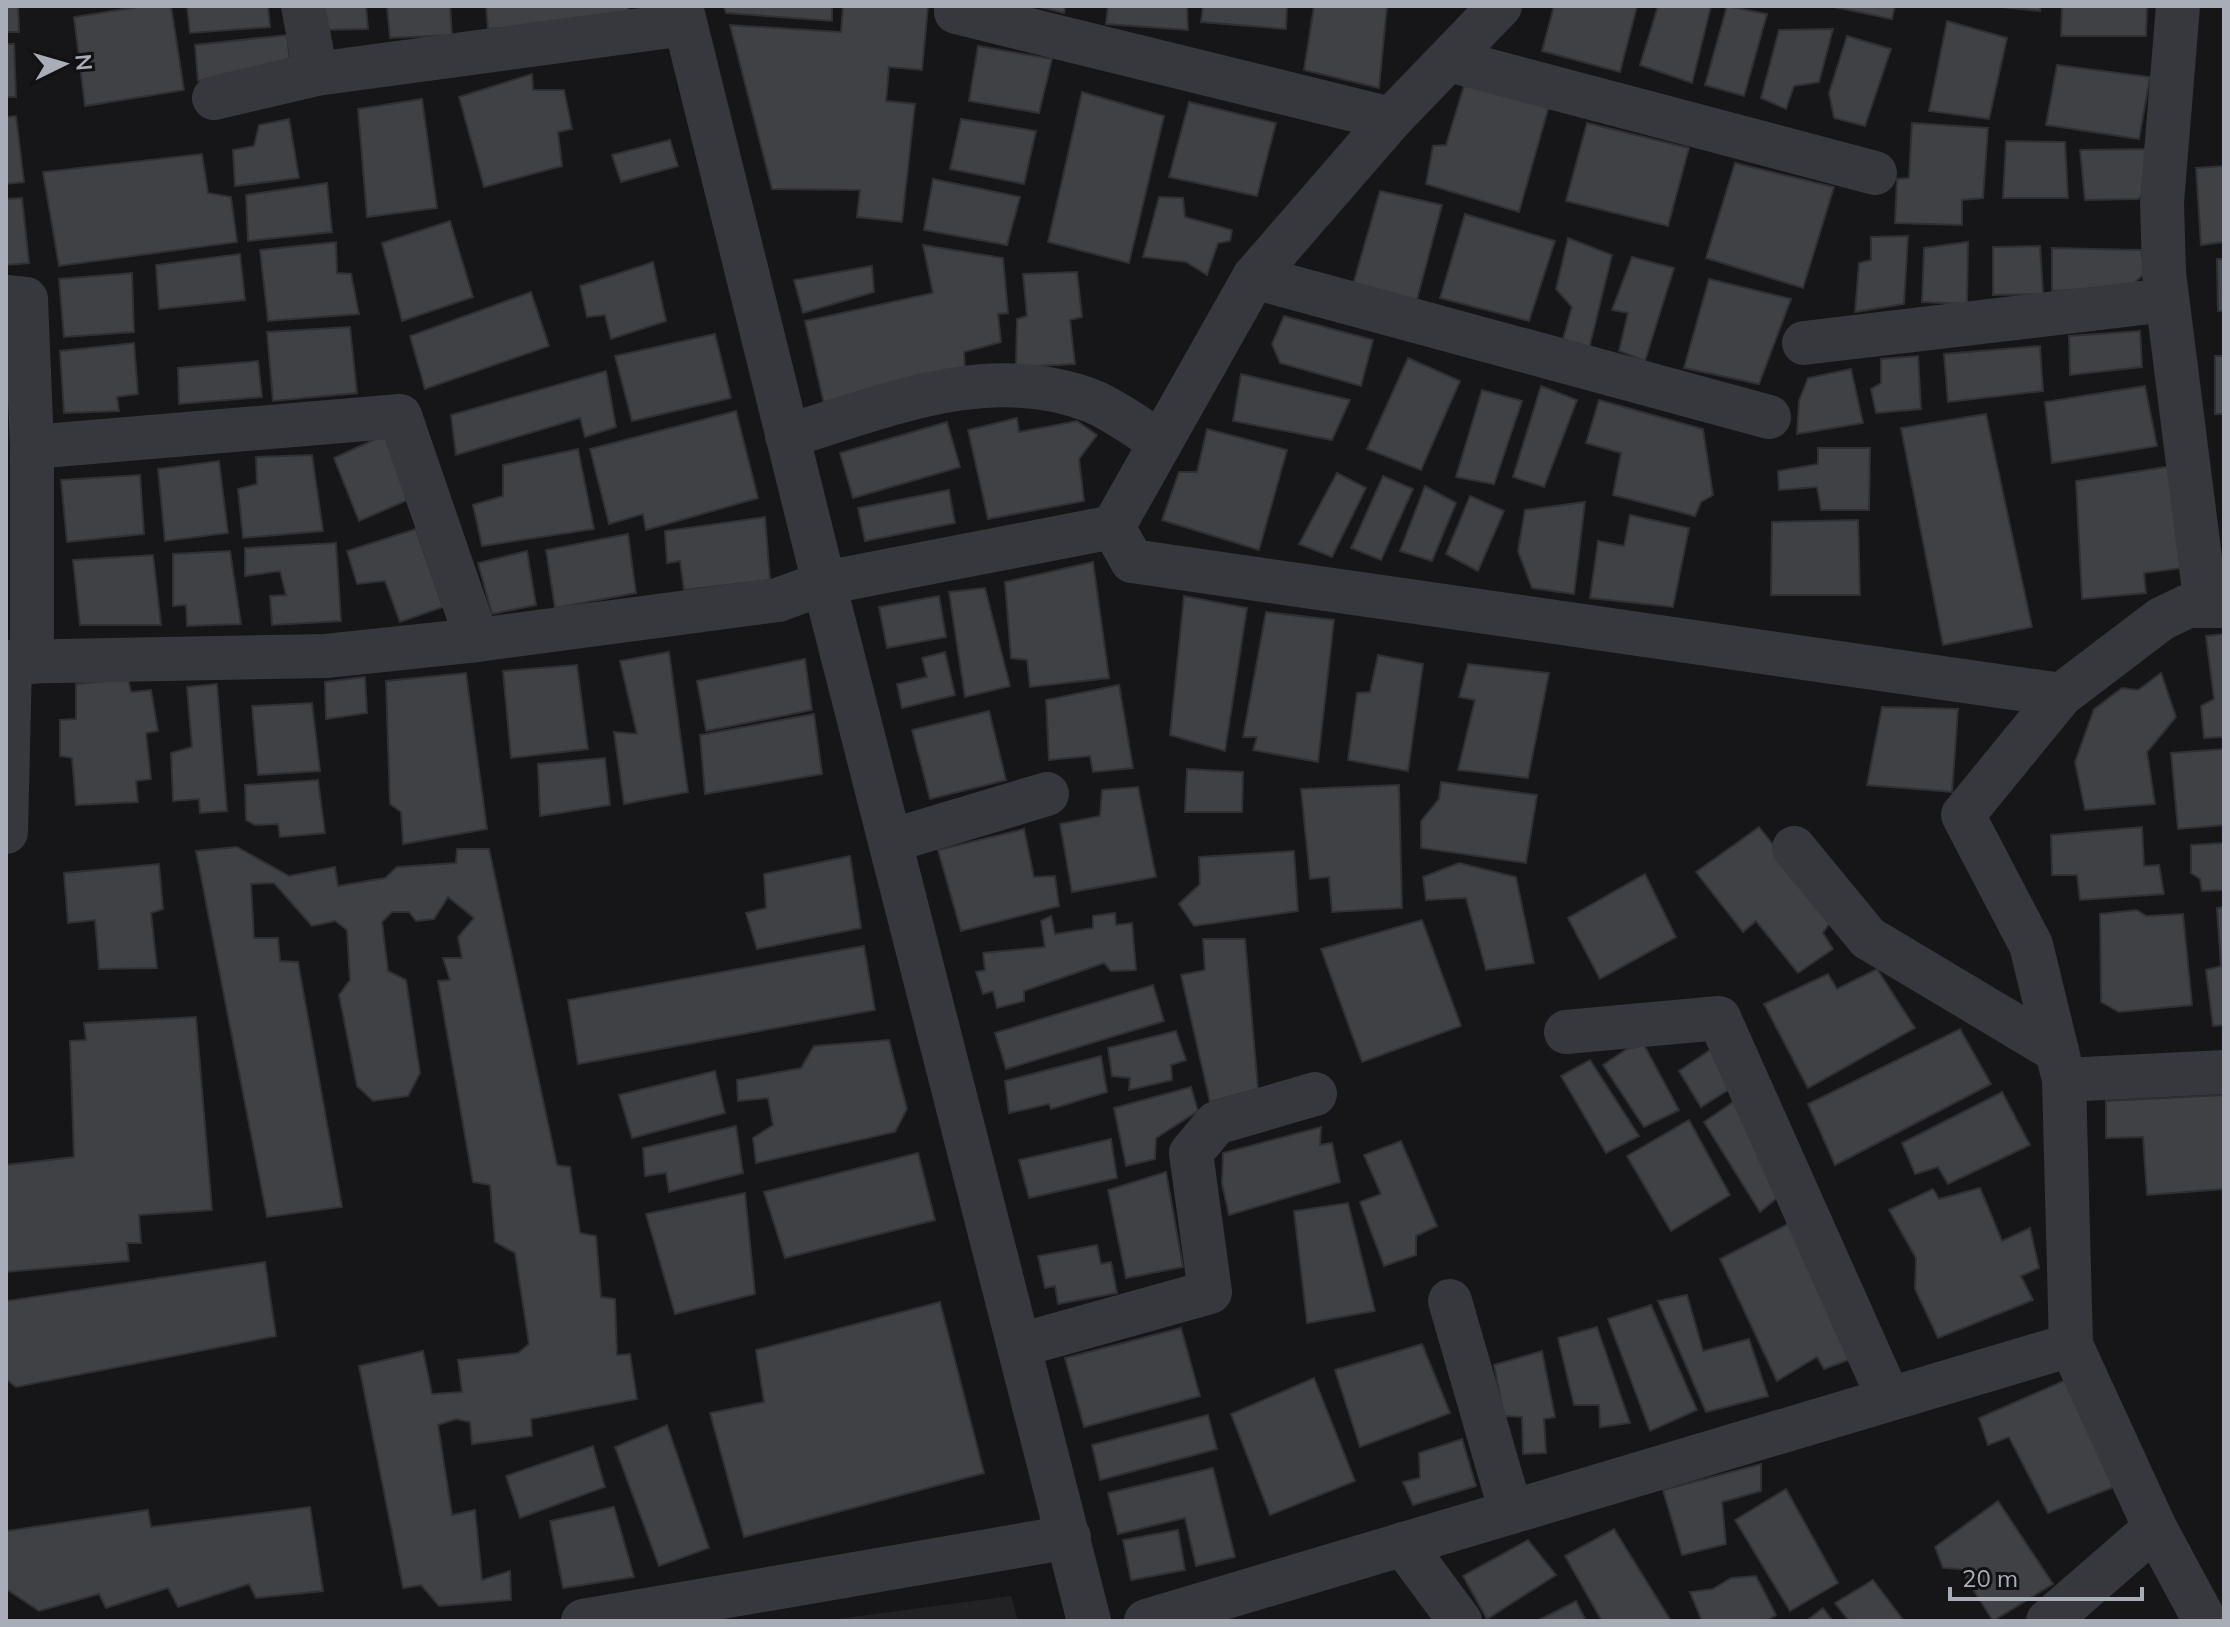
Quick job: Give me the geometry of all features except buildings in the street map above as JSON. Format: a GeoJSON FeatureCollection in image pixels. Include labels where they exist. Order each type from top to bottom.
{"type":"FeatureCollection","features":[{"type":"Feature","properties":{"kind":"street"},"geometry":{"type":"LineString","coordinates":[[303,6],[316,74]]}},
{"type":"Feature","properties":{"kind":"street"},"geometry":{"type":"LineString","coordinates":[[956,6],[956,12],[1391,119]]}},
{"type":"Feature","properties":{"kind":"street"},"geometry":{"type":"LineString","coordinates":[[16,662],[326,656],[477,640],[778,600],[824,583],[1113,527],[1254,277],[1391,119],[1500,6]]}},
{"type":"Feature","properties":{"kind":"street"},"geometry":{"type":"LineString","coordinates":[[2178,6],[2162,202],[2167,300],[2215,606],[2188,606],[2161,619],[2061,695],[1963,815],[2031,945],[2060,1066],[2071,1345],[2155,1528],[2205,1621]]}},
{"type":"Feature","properties":{"kind":"street"},"geometry":{"type":"LineString","coordinates":[[214,98],[316,74],[683,15],[824,583],[1089,1621]]}},
{"type":"Feature","properties":{"kind":"street"},"geometry":{"type":"LineString","coordinates":[[1449,60],[1875,173]]}},
{"type":"Feature","properties":{"kind":"street"},"geometry":{"type":"LineString","coordinates":[[1254,277],[1769,417]]}},
{"type":"Feature","properties":{"kind":"street"},"geometry":{"type":"LineString","coordinates":[[6,297],[26,299],[32,447],[6,832]]}},
{"type":"Feature","properties":{"kind":"street"},"geometry":{"type":"LineString","coordinates":[[1804,343],[2167,300]]}},
{"type":"Feature","properties":{"kind":"street"},"geometry":{"type":"LineString","coordinates":[[787,436],[940,389],[993,383],[1052,390],[1093,402],[1161,442]]}},
{"type":"Feature","properties":{"kind":"street"},"geometry":{"type":"LineString","coordinates":[[32,447],[400,416],[477,640]]}},
{"type":"Feature","properties":{"kind":"street"},"geometry":{"type":"LineString","coordinates":[[1113,527],[1132,561],[2061,695]]}},
{"type":"Feature","properties":{"kind":"street"},"geometry":{"type":"LineString","coordinates":[[890,841],[1047,794]]}},
{"type":"Feature","properties":{"kind":"street"},"geometry":{"type":"LineString","coordinates":[[1794,848],[1868,938],[2060,1066],[2224,1072]]}},
{"type":"Feature","properties":{"kind":"street"},"geometry":{"type":"LineString","coordinates":[[1566,1032],[1719,1018],[1889,1399]]}},
{"type":"Feature","properties":{"kind":"street"},"geometry":{"type":"LineString","coordinates":[[1020,1345],[1210,1292],[1191,1153],[1216,1123],[1315,1094]]}},
{"type":"Feature","properties":{"kind":"street"},"geometry":{"type":"LineString","coordinates":[[1450,1301],[1511,1512]]}},
{"type":"Feature","properties":{"kind":"street"},"geometry":{"type":"LineString","coordinates":[[1146,1621],[2071,1345]]}},
{"type":"Feature","properties":{"kind":"street"},"geometry":{"type":"LineString","coordinates":[[2048,1621],[2155,1528]]}},
{"type":"Feature","properties":{"kind":"street"},"geometry":{"type":"LineString","coordinates":[[583,1621],[1069,1537]]}},
{"type":"Feature","properties":{"kind":"street"},"geometry":{"type":"LineString","coordinates":[[1403,1544],[1460,1621]]}},
{"type":"Feature","properties":{"kind":"shaded area"},"geometry":{"type":"Polygon","coordinates":[[[1011,1596],[1018,1621],[822,1621],[1011,1596]]]}}]}
